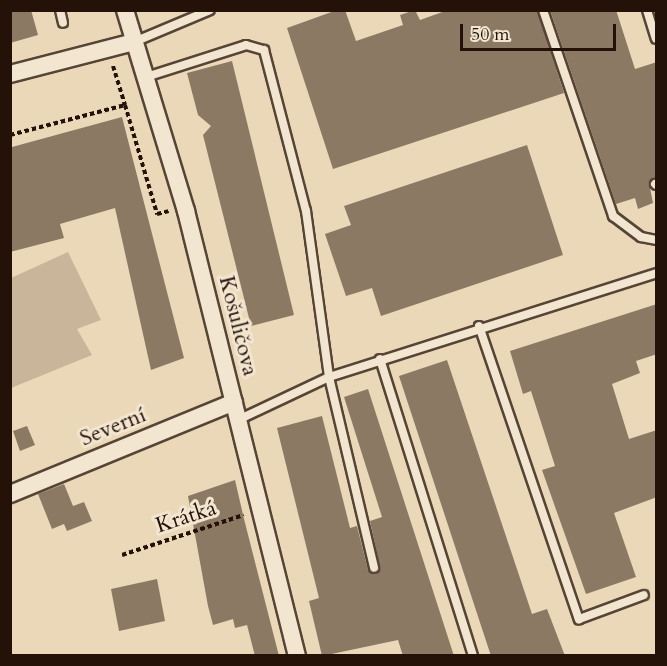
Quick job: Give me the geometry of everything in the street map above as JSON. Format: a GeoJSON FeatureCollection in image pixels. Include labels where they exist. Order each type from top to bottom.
{"type":"FeatureCollection","features":[{"type":"Feature","properties":{"kind":"street","name":"Košuličova"},"geometry":{"type":"LineString","coordinates":[[125,10],[146,77],[234,402],[297,656]]}},
{"type":"Feature","properties":{"kind":"street"},"geometry":{"type":"LineString","coordinates":[[10,74],[135,42]]}},
{"type":"Feature","properties":{"kind":"street","name":"Severní"},"geometry":{"type":"LineString","coordinates":[[10,494],[234,402]]}},
{"type":"Feature","properties":{"kind":"lane"},"geometry":{"type":"LineString","coordinates":[[60,10],[63,23]]}},
{"type":"Feature","properties":{"kind":"lane"},"geometry":{"type":"LineString","coordinates":[[135,42],[210,10]]}},
{"type":"Feature","properties":{"kind":"lane"},"geometry":{"type":"LineString","coordinates":[[543,10],[613,216],[641,237],[657,240]]}},
{"type":"Feature","properties":{"kind":"lane"},"geometry":{"type":"LineString","coordinates":[[647,10],[657,39]]}},
{"type":"Feature","properties":{"kind":"lane"},"geometry":{"type":"LineString","coordinates":[[146,77],[246,45],[264,50],[306,211],[329,377],[374,568]]}},
{"type":"Feature","properties":{"kind":"lane"},"geometry":{"type":"LineString","coordinates":[[238,420],[329,377],[380,359],[479,326],[657,273]]}},
{"type":"Feature","properties":{"kind":"lane"},"geometry":{"type":"LineString","coordinates":[[479,326],[579,619],[644,595]]}},
{"type":"Feature","properties":{"kind":"lane"},"geometry":{"type":"LineString","coordinates":[[380,359],[473,656]]}},
{"type":"Feature","properties":{"kind":"path"},"geometry":{"type":"LineString","coordinates":[[107,64],[115,68],[157,214],[170,211],[173,216]]}},
{"type":"Feature","properties":{"kind":"path"},"geometry":{"type":"LineString","coordinates":[[10,135],[125,105]]}},
{"type":"Feature","properties":{"kind":"path","name":"Krátká"},"geometry":{"type":"LineString","coordinates":[[122,555],[260,510]]}},
{"type":"Feature","properties":{"kind":"shaded area"},"geometry":{"type":"Polygon","coordinates":[[[68,252],[101,320],[77,329],[92,355],[11,388],[11,278],[68,252]]]}},
{"type":"Feature","properties":{"kind":"building"},"geometry":{"type":"Polygon","coordinates":[[[10,10],[31,10],[38,35],[10,43],[10,10]]]}},
{"type":"Feature","properties":{"kind":"building"},"geometry":{"type":"Polygon","coordinates":[[[337,10],[345,10],[356,41],[403,25],[400,15],[415,10],[420,20],[448,10],[537,10],[564,93],[333,169],[287,28],[337,10]]]}},
{"type":"Feature","properties":{"kind":"building"},"geometry":{"type":"Polygon","coordinates":[[[550,10],[616,10],[635,69],[657,62],[657,178],[649,183],[653,203],[638,209],[635,198],[616,204],[550,10]]]}},
{"type":"Feature","properties":{"kind":"building"},"geometry":{"type":"Polygon","coordinates":[[[232,61],[294,315],[251,326],[203,135],[211,126],[198,115],[187,73],[232,61]]]}},
{"type":"Feature","properties":{"kind":"building"},"geometry":{"type":"Polygon","coordinates":[[[122,117],[184,358],[151,370],[115,208],[60,224],[64,238],[10,252],[12,147],[122,117]]]}},
{"type":"Feature","properties":{"kind":"building"},"geometry":{"type":"Polygon","coordinates":[[[527,145],[563,255],[381,316],[372,288],[346,296],[325,234],[351,225],[344,206],[527,145]]]}},
{"type":"Feature","properties":{"kind":"building"},"geometry":{"type":"Polygon","coordinates":[[[657,304],[657,354],[636,361],[640,373],[612,384],[629,439],[657,430],[657,497],[614,513],[636,577],[586,594],[542,470],[555,466],[531,391],[523,394],[510,351],[657,304]]]}},
{"type":"Feature","properties":{"kind":"building"},"geometry":{"type":"Polygon","coordinates":[[[447,360],[532,614],[547,609],[565,656],[491,656],[399,376],[447,360]]]}},
{"type":"Feature","properties":{"kind":"building"},"geometry":{"type":"Polygon","coordinates":[[[368,389],[454,656],[403,656],[398,640],[322,656],[309,601],[319,598],[277,428],[322,416],[350,528],[357,526],[368,570],[376,574],[380,567],[370,521],[382,517],[344,397],[368,389]]]}},
{"type":"Feature","properties":{"kind":"building"},"geometry":{"type":"Polygon","coordinates":[[[27,426],[35,445],[20,451],[13,431],[27,426]]]}},
{"type":"Feature","properties":{"kind":"building"},"geometry":{"type":"Polygon","coordinates":[[[235,480],[279,656],[255,656],[247,625],[235,628],[233,619],[213,625],[208,606],[188,496],[235,480]]]}},
{"type":"Feature","properties":{"kind":"building"},"geometry":{"type":"Polygon","coordinates":[[[64,484],[73,506],[84,502],[92,521],[67,531],[64,524],[52,529],[38,494],[64,484]]]}},
{"type":"Feature","properties":{"kind":"building"},"geometry":{"type":"Polygon","coordinates":[[[157,579],[165,621],[119,631],[111,589],[157,579]]]}}]}
